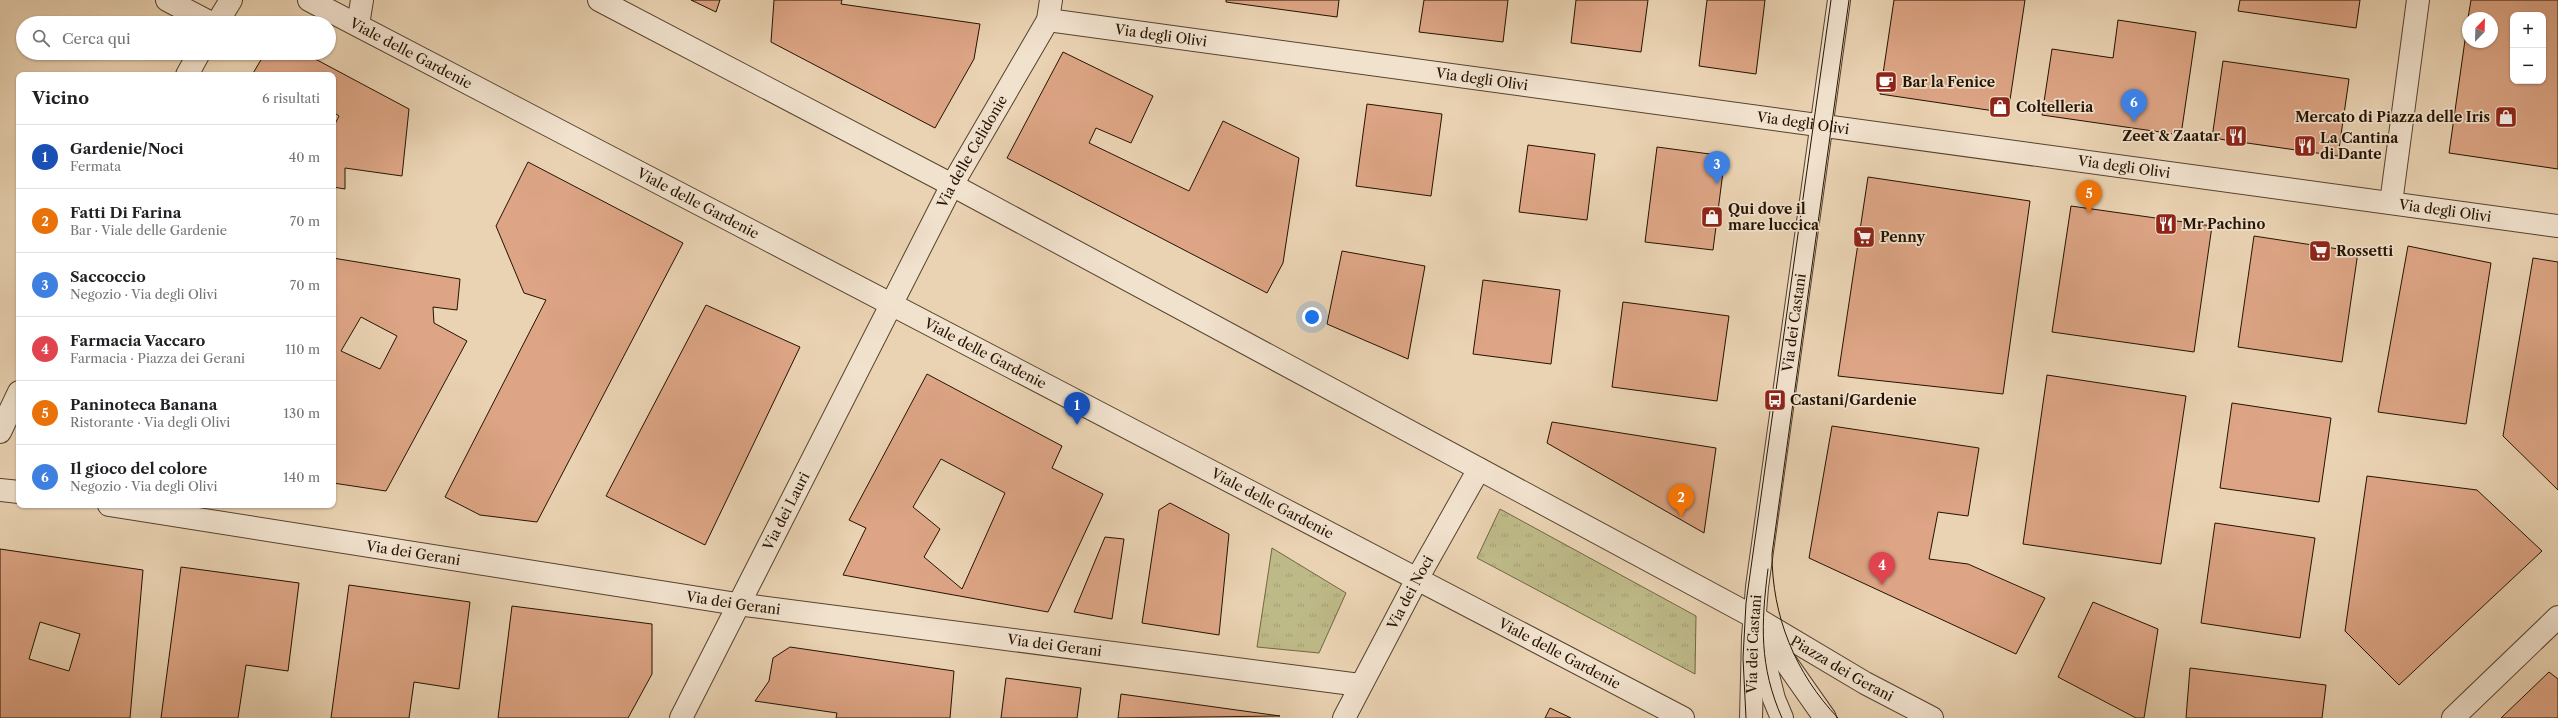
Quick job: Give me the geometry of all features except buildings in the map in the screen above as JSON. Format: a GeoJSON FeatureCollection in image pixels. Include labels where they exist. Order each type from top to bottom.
{"type":"FeatureCollection","features":[{"type":"Feature","properties":{"kind":"street"},"geometry":{"type":"LineString","coordinates":[[167,0],[198,16]]}},
{"type":"Feature","properties":{"kind":"street"},"geometry":{"type":"LineString","coordinates":[[221,16],[231,0]]}},
{"type":"Feature","properties":{"kind":"street","name":"Viale delle Gardenie"},"geometry":{"type":"LineString","coordinates":[[309,0],[1683,718]]}},
{"type":"Feature","properties":{"kind":"street"},"geometry":{"type":"LineString","coordinates":[[358,25],[362,0]]}},
{"type":"Feature","properties":{"kind":"street"},"geometry":{"type":"LineString","coordinates":[[599,0],[952,185],[1754,617],[1825,718]]}},
{"type":"Feature","properties":{"kind":"street","name":"Via dei Castani"},"geometry":{"type":"LineString","coordinates":[[1751,718],[1754,617],[1839,0]]}},
{"type":"Feature","properties":{"kind":"street"},"geometry":{"type":"LineString","coordinates":[[2391,203],[2418,0]]}},
{"type":"Feature","properties":{"kind":"street","name":"Via delle Celidonie"},"geometry":{"type":"LineString","coordinates":[[891,304],[952,185],[1050,10]]}},
{"type":"Feature","properties":{"kind":"street","name":"Via degli Olivi"},"geometry":{"type":"LineString","coordinates":[[1050,10],[1821,126],[2558,226]]}},
{"type":"Feature","properties":{"kind":"street"},"geometry":{"type":"LineString","coordinates":[[188,72],[196,60]]}},
{"type":"Feature","properties":{"kind":"street","name":"Via dei Lauri"},"geometry":{"type":"LineString","coordinates":[[681,718],[737,604],[891,304]]}},
{"type":"Feature","properties":{"kind":"street"},"geometry":{"type":"LineString","coordinates":[[0,432],[16,398]]}},
{"type":"Feature","properties":{"kind":"street","name":"Via dei Noci"},"geometry":{"type":"LineString","coordinates":[[1344,718],[1417,579],[1479,469]]}},
{"type":"Feature","properties":{"kind":"street"},"geometry":{"type":"LineString","coordinates":[[0,490],[16,492]]}},
{"type":"Feature","properties":{"kind":"street","name":"Via dei Gerani"},"geometry":{"type":"LineString","coordinates":[[127,508],[737,604],[1360,685]]}},
{"type":"Feature","properties":{"kind":"street"},"geometry":{"type":"LineString","coordinates":[[1754,617],[1774,699],[1782,718]]}},
{"type":"Feature","properties":{"kind":"street","name":"Piazza dei Gerani"},"geometry":{"type":"LineString","coordinates":[[1754,617],[1865,683],[1932,718]]}},
{"type":"Feature","properties":{"kind":"street"},"geometry":{"type":"LineString","coordinates":[[2453,718],[2558,617]]}},
{"type":"Feature","properties":{"kind":"green space"},"geometry":{"type":"Polygon","coordinates":[[[1500,509],[1696,616],[1695,674],[1477,558],[1500,509]]]}},
{"type":"Feature","properties":{"kind":"green space"},"geometry":{"type":"Polygon","coordinates":[[[1272,548],[1346,593],[1319,653],[1257,647],[1272,548]]]}},
{"type":"Feature","properties":{"kind":"tram line"},"geometry":{"type":"LineString","coordinates":[[1746,718],[1743,658],[1746,603],[1831,0]]}},
{"type":"Feature","properties":{"kind":"tram line"},"geometry":{"type":"LineString","coordinates":[[1838,718],[1823,701],[1810,682],[1798,663],[1789,642],[1776,599],[1772,554],[1849,0]]}},
{"type":"Feature","properties":{"kind":"tram line"},"geometry":{"type":"LineString","coordinates":[[1768,569],[1764,608],[1764,645],[1769,681],[1782,718]]}},
{"type":"Feature","properties":{"kind":"place","name":"Bar la Fenice"},"geometry":{"type":"Point","coordinates":[1886,82]}},
{"type":"Feature","properties":{"kind":"place","name":"Coltelleria"},"geometry":{"type":"Point","coordinates":[2000,107]}},
{"type":"Feature","properties":{"kind":"place","name":"Mercato di Piazza delle Iris"},"geometry":{"type":"Point","coordinates":[2506,117]}},
{"type":"Feature","properties":{"kind":"place","name":"Il gioco del colore"},"geometry":{"type":"Point","coordinates":[2134,122]}},
{"type":"Feature","properties":{"kind":"place","name":"Zeet & Zaatar"},"geometry":{"type":"Point","coordinates":[2236,136]}},
{"type":"Feature","properties":{"kind":"place","name":"La Cantina di Dante"},"geometry":{"type":"Point","coordinates":[2305,146]}},
{"type":"Feature","properties":{"kind":"place","name":"Saccoccio"},"geometry":{"type":"Point","coordinates":[1717,184]}},
{"type":"Feature","properties":{"kind":"place","name":"Paninoteca Banana"},"geometry":{"type":"Point","coordinates":[2089,213]}},
{"type":"Feature","properties":{"kind":"place","name":"Qui dove il mare luccica"},"geometry":{"type":"Point","coordinates":[1712,217]}},
{"type":"Feature","properties":{"kind":"place","name":"Mr Pachino"},"geometry":{"type":"Point","coordinates":[2166,224]}},
{"type":"Feature","properties":{"kind":"place","name":"Penny"},"geometry":{"type":"Point","coordinates":[1864,237]}},
{"type":"Feature","properties":{"kind":"place","name":"Rossetti"},"geometry":{"type":"Point","coordinates":[2320,251]}},
{"type":"Feature","properties":{"kind":"place","name":"Castani/Gardenie"},"geometry":{"type":"Point","coordinates":[1775,400]}},
{"type":"Feature","properties":{"kind":"place","name":"Gardenie/Noci"},"geometry":{"type":"Point","coordinates":[1077,425]}},
{"type":"Feature","properties":{"kind":"place","name":"Fatti Di Farina"},"geometry":{"type":"Point","coordinates":[1681,517]}},
{"type":"Feature","properties":{"kind":"place","name":"Farmacia Vaccaro"},"geometry":{"type":"Point","coordinates":[1882,585]}}]}
